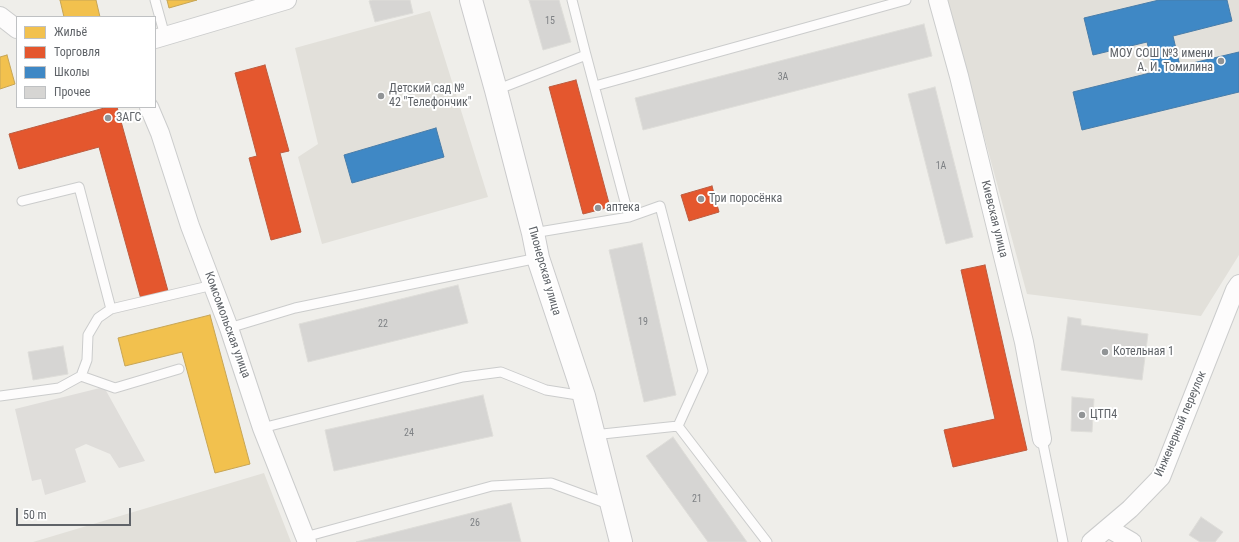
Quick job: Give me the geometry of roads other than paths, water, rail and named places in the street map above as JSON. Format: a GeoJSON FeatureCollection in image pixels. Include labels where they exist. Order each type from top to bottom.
{"type":"FeatureCollection","features":[{"type":"Feature","properties":{"kind":"main road","name":"Пионерская улица"},"geometry":{"type":"LineString","coordinates":[[471,0],[496,90],[533,233],[538,258],[584,396],[621,542]]}},
{"type":"Feature","properties":{"kind":"street"},"geometry":{"type":"LineString","coordinates":[[160,37],[257,4],[287,0]]}},
{"type":"Feature","properties":{"kind":"street","name":"Киевская улица"},"geometry":{"type":"LineString","coordinates":[[942,1],[1022,335],[1042,439]]}},
{"type":"Feature","properties":{"kind":"street"},"geometry":{"type":"LineString","coordinates":[[0,16],[16,28]]}},
{"type":"Feature","properties":{"kind":"street","name":"Комсомольская улица"},"geometry":{"type":"LineString","coordinates":[[149,108],[160,133],[190,226],[229,328],[262,428],[306,540]]}},
{"type":"Feature","properties":{"kind":"street","name":"Инженерный переулок"},"geometry":{"type":"LineString","coordinates":[[1091,542],[1130,509],[1161,477],[1238,289]]}},
{"type":"Feature","properties":{"kind":"street"},"geometry":{"type":"LineString","coordinates":[[1108,528],[1132,542]]}},
{"type":"Feature","properties":{"kind":"lane"},"geometry":{"type":"LineString","coordinates":[[155,0],[160,37]]}},
{"type":"Feature","properties":{"kind":"lane"},"geometry":{"type":"LineString","coordinates":[[572,0],[629,217]]}},
{"type":"Feature","properties":{"kind":"lane"},"geometry":{"type":"LineString","coordinates":[[594,86],[906,0]]}},
{"type":"Feature","properties":{"kind":"lane"},"geometry":{"type":"LineString","coordinates":[[496,90],[586,55]]}},
{"type":"Feature","properties":{"kind":"lane"},"geometry":{"type":"LineString","coordinates":[[22,201],[79,187],[111,309]]}},
{"type":"Feature","properties":{"kind":"lane"},"geometry":{"type":"LineString","coordinates":[[533,233],[629,217],[660,206],[703,371],[678,426]]}},
{"type":"Feature","properties":{"kind":"lane"},"geometry":{"type":"LineString","coordinates":[[229,328],[295,308],[538,258]]}},
{"type":"Feature","properties":{"kind":"lane"},"geometry":{"type":"LineString","coordinates":[[0,396],[59,388],[81,376],[87,360],[88,335],[98,318],[111,309],[213,285]]}},
{"type":"Feature","properties":{"kind":"lane"},"geometry":{"type":"LineString","coordinates":[[81,376],[115,388],[179,369]]}},
{"type":"Feature","properties":{"kind":"lane"},"geometry":{"type":"LineString","coordinates":[[262,428],[463,377],[501,372],[546,390],[584,396]]}},
{"type":"Feature","properties":{"kind":"lane"},"geometry":{"type":"LineString","coordinates":[[593,435],[678,426]]}},
{"type":"Feature","properties":{"kind":"lane"},"geometry":{"type":"LineString","coordinates":[[678,426],[767,542]]}},
{"type":"Feature","properties":{"kind":"lane"},"geometry":{"type":"LineString","coordinates":[[1042,439],[1063,542]]}},
{"type":"Feature","properties":{"kind":"lane"},"geometry":{"type":"LineString","coordinates":[[306,540],[492,486],[551,483],[612,506]]}},
{"type":"Feature","properties":{"kind":"place","name":"МОУ СОШ №3 имени А. И. Томилина"},"geometry":{"type":"Point","coordinates":[1221,61]}},
{"type":"Feature","properties":{"kind":"place","name":"Детский сад № 42 \"Телефончик\""},"geometry":{"type":"Point","coordinates":[381,96]}},
{"type":"Feature","properties":{"kind":"place","name":"ЗАГС"},"geometry":{"type":"Point","coordinates":[108,118]}},
{"type":"Feature","properties":{"kind":"place","name":"Три поросёнка"},"geometry":{"type":"Point","coordinates":[701,199]}},
{"type":"Feature","properties":{"kind":"place","name":"аптека"},"geometry":{"type":"Point","coordinates":[598,208]}},
{"type":"Feature","properties":{"kind":"place","name":"Котельная 1"},"geometry":{"type":"Point","coordinates":[1105,352]}},
{"type":"Feature","properties":{"kind":"place","name":"ЦТП4"},"geometry":{"type":"Point","coordinates":[1082,415]}}]}
